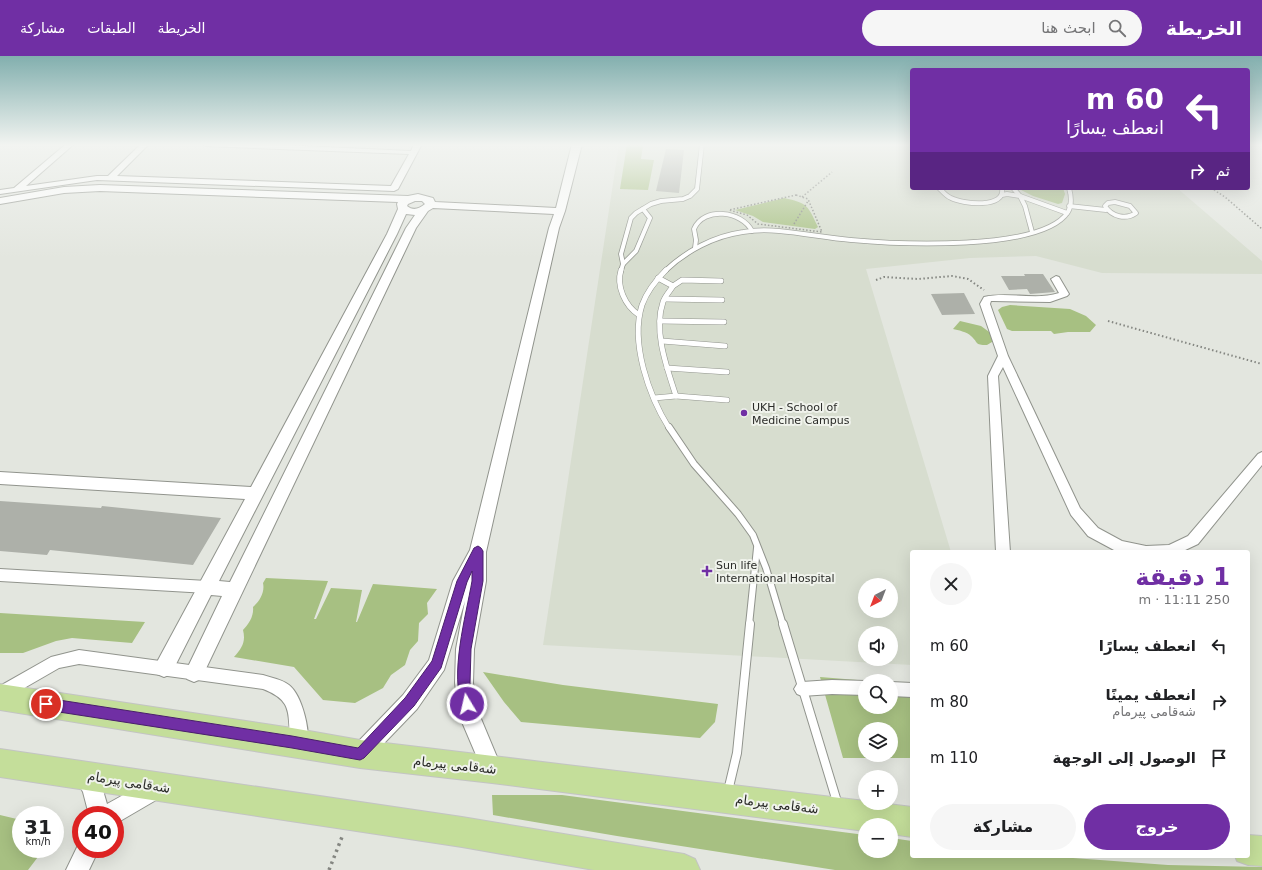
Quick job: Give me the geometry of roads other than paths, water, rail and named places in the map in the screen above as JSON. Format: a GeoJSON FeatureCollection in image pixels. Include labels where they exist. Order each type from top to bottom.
{"type":"FeatureCollection","features":[{"type":"Feature","properties":{"kind":"highway","name":"شەقامی پیرمام"},"geometry":{"type":"LineString","coordinates":[[0,696],[300,743],[360,754],[492,769],[910,822]]}},
{"type":"Feature","properties":{"kind":"highway","name":"شەقامی پیرمام"},"geometry":{"type":"LineString","coordinates":[[0,762],[462,832],[684,870]]}},
{"type":"Feature","properties":{"kind":"highway"},"geometry":{"type":"LineString","coordinates":[[1250,850],[1262,851]]}},
{"type":"Feature","properties":{"kind":"street"},"geometry":{"type":"LineString","coordinates":[[16,190],[25,182]]}},
{"type":"Feature","properties":{"kind":"street"},"geometry":{"type":"LineString","coordinates":[[0,192],[71,182]]}},
{"type":"Feature","properties":{"kind":"street"},"geometry":{"type":"LineString","coordinates":[[214,182],[394,189],[398,182]]}},
{"type":"Feature","properties":{"kind":"street"},"geometry":{"type":"LineString","coordinates":[[492,769],[469,715],[464,683],[465,649],[478,581],[478,551],[554,228],[567,182]]}},
{"type":"Feature","properties":{"kind":"street"},"geometry":{"type":"LineString","coordinates":[[0,201],[64,190],[100,188],[404,205],[410,212],[427,207],[560,211]]}},
{"type":"Feature","properties":{"kind":"street"},"geometry":{"type":"LineString","coordinates":[[0,209],[65,199],[91,197],[390,208],[404,205]]}},
{"type":"Feature","properties":{"kind":"street"},"geometry":{"type":"LineString","coordinates":[[164,668],[208,588],[256,493],[392,234],[404,205]]}},
{"type":"Feature","properties":{"kind":"street"},"geometry":{"type":"LineString","coordinates":[[194,673],[411,228],[427,207]]}},
{"type":"Feature","properties":{"kind":"street"},"geometry":{"type":"LineString","coordinates":[[1056,279],[1064,294],[1050,299],[993,298],[987,300],[985,304],[1003,356],[1075,511],[1093,532],[1119,546],[1137,550]]}},
{"type":"Feature","properties":{"kind":"street"},"geometry":{"type":"LineString","coordinates":[[1003,356],[993,376],[1003,550]]}},
{"type":"Feature","properties":{"kind":"street"},"geometry":{"type":"LineString","coordinates":[[288,433],[311,435]]}},
{"type":"Feature","properties":{"kind":"street"},"geometry":{"type":"LineString","coordinates":[[1172,550],[1193,540],[1262,457]]}},
{"type":"Feature","properties":{"kind":"street"},"geometry":{"type":"LineString","coordinates":[[0,478],[256,493]]}},
{"type":"Feature","properties":{"kind":"street"},"geometry":{"type":"LineString","coordinates":[[360,754],[410,702],[437,664],[462,581],[478,551]]}},
{"type":"Feature","properties":{"kind":"street"},"geometry":{"type":"LineString","coordinates":[[0,575],[235,590]]}},
{"type":"Feature","properties":{"kind":"street"},"geometry":{"type":"LineString","coordinates":[[0,696],[33,674],[56,662],[68,659],[90,658],[262,682],[278,687],[290,698],[294,707],[300,743]]}},
{"type":"Feature","properties":{"kind":"street"},"geometry":{"type":"LineString","coordinates":[[802,689],[832,687],[858,688]]}},
{"type":"Feature","properties":{"kind":"street"},"geometry":{"type":"LineString","coordinates":[[898,689],[910,690]]}},
{"type":"Feature","properties":{"kind":"street"},"geometry":{"type":"LineString","coordinates":[[84,775],[92,788],[97,806]]}},
{"type":"Feature","properties":{"kind":"street"},"geometry":{"type":"LineString","coordinates":[[124,806],[141,796],[161,787]]}},
{"type":"Feature","properties":{"kind":"street"},"geometry":{"type":"LineString","coordinates":[[77,870],[83,858]]}},
{"type":"Feature","properties":{"kind":"lane"},"geometry":{"type":"LineString","coordinates":[[639,315],[633,311],[623,296],[619,277],[622,264],[621,254],[631,218],[643,209],[661,201],[683,199],[690,196],[697,189],[698,182]]}},
{"type":"Feature","properties":{"kind":"lane"},"geometry":{"type":"LineString","coordinates":[[941,190],[947,195],[956,199],[972,203],[991,202],[1002,195],[1007,194],[1020,196],[1067,213]]}},
{"type":"Feature","properties":{"kind":"lane"},"geometry":{"type":"LineString","coordinates":[[1002,190],[1002,195]]}},
{"type":"Feature","properties":{"kind":"lane"},"geometry":{"type":"LineString","coordinates":[[1016,190],[1025,206],[1032,232]]}},
{"type":"Feature","properties":{"kind":"lane"},"geometry":{"type":"LineString","coordinates":[[840,812],[758,545],[727,501],[694,464],[665,424],[644,373],[639,338],[639,315],[647,292],[666,270],[695,248],[711,240],[730,235],[752,231],[851,240],[939,243],[1009,238],[1048,228],[1067,213],[1071,202],[1069,190]]}},
{"type":"Feature","properties":{"kind":"lane"},"geometry":{"type":"LineString","coordinates":[[1069,206],[1106,210],[1121,217],[1131,217],[1136,214],[1134,208],[1116,202],[1106,204],[1106,210]]}},
{"type":"Feature","properties":{"kind":"lane"},"geometry":{"type":"LineString","coordinates":[[622,264],[636,251],[648,226],[650,218],[643,209]]}},
{"type":"Feature","properties":{"kind":"lane"},"geometry":{"type":"LineString","coordinates":[[695,248],[696,240],[694,229],[700,219],[705,217],[720,215],[736,217],[746,222],[752,231]]}},
{"type":"Feature","properties":{"kind":"lane"},"geometry":{"type":"LineString","coordinates":[[658,278],[673,286]]}},
{"type":"Feature","properties":{"kind":"lane"},"geometry":{"type":"LineString","coordinates":[[676,396],[667,368],[662,341],[660,321],[663,302],[673,286],[682,280],[721,281]]}},
{"type":"Feature","properties":{"kind":"lane"},"geometry":{"type":"LineString","coordinates":[[665,299],[722,300]]}},
{"type":"Feature","properties":{"kind":"lane"},"geometry":{"type":"LineString","coordinates":[[660,321],[724,322]]}},
{"type":"Feature","properties":{"kind":"lane"},"geometry":{"type":"LineString","coordinates":[[662,341],[725,346]]}},
{"type":"Feature","properties":{"kind":"lane"},"geometry":{"type":"LineString","coordinates":[[667,368],[727,372]]}},
{"type":"Feature","properties":{"kind":"lane"},"geometry":{"type":"LineString","coordinates":[[654,398],[676,396],[727,400]]}},
{"type":"Feature","properties":{"kind":"lane"},"geometry":{"type":"LineString","coordinates":[[727,798],[737,753],[758,545]]}},
{"type":"Feature","properties":{"kind":"place","name":"UKH - School of Medicine Campus"},"geometry":{"type":"Point","coordinates":[744,413]}},
{"type":"Feature","properties":{"kind":"place","name":"Sun life International Hospital"},"geometry":{"type":"Point","coordinates":[707,571]}}]}
